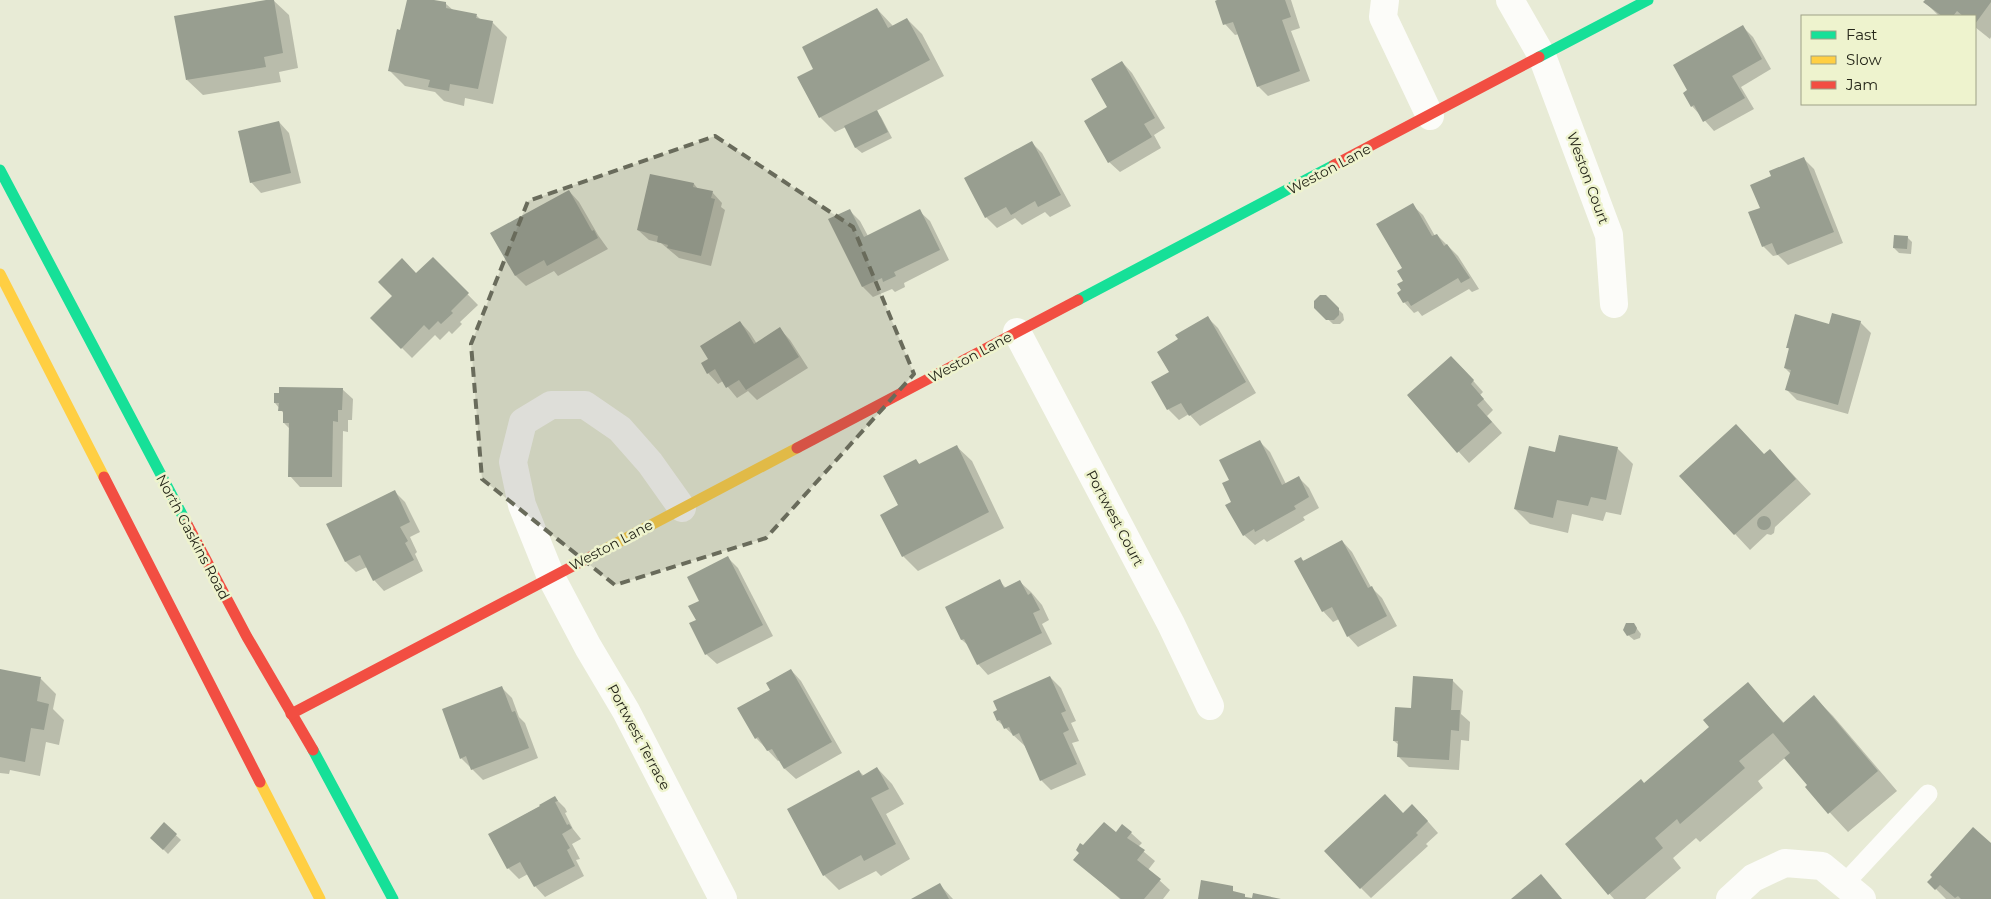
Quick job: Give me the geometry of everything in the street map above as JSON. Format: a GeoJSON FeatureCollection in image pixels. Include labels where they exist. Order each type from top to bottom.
{"type":"FeatureCollection","features":[{"type":"Feature","properties":{"kind":"street"},"geometry":{"type":"LineString","coordinates":[[1385,0],[1383,17],[1430,116]]}},
{"type":"Feature","properties":{"kind":"street","name":"Weston Court"},"geometry":{"type":"LineString","coordinates":[[1510,0],[1542,56],[1609,235],[1614,304]]}},
{"type":"Feature","properties":{"kind":"street","name":"Weston Lane"},"geometry":{"type":"LineString","coordinates":[[291,714],[1648,0]]}},
{"type":"Feature","properties":{"kind":"street","name":"North Gaskins Road"},"geometry":{"type":"LineString","coordinates":[[0,170],[247,637],[328,775],[393,899]]}},
{"type":"Feature","properties":{"kind":"street"},"geometry":{"type":"LineString","coordinates":[[0,274],[320,899]]}},
{"type":"Feature","properties":{"kind":"street","name":"Portwest Court"},"geometry":{"type":"LineString","coordinates":[[1017,332],[1171,624],[1210,706]]}},
{"type":"Feature","properties":{"kind":"street","name":"Portwest Terrace"},"geometry":{"type":"LineString","coordinates":[[682,508],[650,463],[620,429],[585,405],[551,405],[523,422],[513,462],[522,505],[551,577],[588,647],[626,711],[723,899]]}},
{"type":"Feature","properties":{"kind":"street"},"geometry":{"type":"LineString","coordinates":[[1730,899],[1753,878],[1785,863],[1822,866],[1853,891]]}},
{"type":"Feature","properties":{"kind":"lane"},"geometry":{"type":"LineString","coordinates":[[1853,891],[1928,794]]}},
{"type":"Feature","properties":{"kind":"highlighted area"},"geometry":{"type":"Polygon","coordinates":[[[715,136],[853,227],[914,374],[766,538],[615,585],[482,479],[471,344],[528,201],[715,136]]]}},
{"type":"Feature","properties":{"kind":"building"},"geometry":{"type":"Polygon","coordinates":[[[274,0],[283,53],[264,57],[266,67],[186,80],[174,16],[274,0]]]}},
{"type":"Feature","properties":{"kind":"building"},"geometry":{"type":"Polygon","coordinates":[[[407,0],[446,2],[446,8],[477,14],[476,18],[493,21],[478,89],[450,84],[449,91],[428,87],[430,80],[388,71],[397,29],[400,30],[407,0]]]}},
{"type":"Feature","properties":{"kind":"building"},"geometry":{"type":"Polygon","coordinates":[[[1285,0],[1291,17],[1282,20],[1300,71],[1257,87],[1233,22],[1223,25],[1215,1],[1285,0]]]}},
{"type":"Feature","properties":{"kind":"building"},"geometry":{"type":"Polygon","coordinates":[[[1925,0],[1991,0],[1976,23],[1976,15],[1962,15],[1957,11],[1954,15],[1941,15],[1923,2],[1925,0]]]}},
{"type":"Feature","properties":{"kind":"building"},"geometry":{"type":"Polygon","coordinates":[[[877,8],[888,28],[907,18],[930,60],[819,118],[797,77],[813,69],[802,47],[877,8]]]}},
{"type":"Feature","properties":{"kind":"building"},"geometry":{"type":"Polygon","coordinates":[[[1743,25],[1762,59],[1732,76],[1745,98],[1703,122],[1694,105],[1691,107],[1683,93],[1687,90],[1673,65],[1743,25]]]}},
{"type":"Feature","properties":{"kind":"building"},"geometry":{"type":"Polygon","coordinates":[[[1122,61],[1155,118],[1144,124],[1152,137],[1108,163],[1084,121],[1107,107],[1091,79],[1122,61]]]}},
{"type":"Feature","properties":{"kind":"building"},"geometry":{"type":"Polygon","coordinates":[[[877,110],[888,132],[855,148],[844,126],[877,110]]]}},
{"type":"Feature","properties":{"kind":"building"},"geometry":{"type":"Polygon","coordinates":[[[279,121],[291,173],[250,183],[238,131],[279,121]]]}},
{"type":"Feature","properties":{"kind":"building"},"geometry":{"type":"Polygon","coordinates":[[[1032,141],[1061,195],[1038,207],[1035,201],[1011,215],[1006,207],[985,218],[964,178],[1032,141]]]}},
{"type":"Feature","properties":{"kind":"building"},"geometry":{"type":"Polygon","coordinates":[[[1804,157],[1834,232],[1777,255],[1772,243],[1762,247],[1748,212],[1760,208],[1750,185],[1771,176],[1769,171],[1804,157]]]}},
{"type":"Feature","properties":{"kind":"building"},"geometry":{"type":"Polygon","coordinates":[[[650,174],[694,183],[693,187],[713,191],[711,198],[715,199],[701,256],[667,248],[668,245],[657,242],[658,236],[637,230],[650,174]]]}},
{"type":"Feature","properties":{"kind":"building"},"geometry":{"type":"Polygon","coordinates":[[[569,190],[592,231],[594,230],[598,238],[547,266],[544,260],[515,276],[490,233],[569,190]]]}},
{"type":"Feature","properties":{"kind":"building"},"geometry":{"type":"Polygon","coordinates":[[[1413,203],[1432,236],[1437,234],[1444,246],[1447,244],[1470,278],[1461,283],[1458,278],[1411,306],[1408,301],[1403,303],[1397,293],[1401,290],[1397,284],[1403,281],[1397,271],[1402,268],[1376,224],[1413,203]]]}},
{"type":"Feature","properties":{"kind":"building"},"geometry":{"type":"Polygon","coordinates":[[[850,209],[864,237],[920,209],[940,250],[894,272],[896,276],[883,282],[882,278],[862,287],[828,219],[850,209]]]}},
{"type":"Feature","properties":{"kind":"building"},"geometry":{"type":"Polygon","coordinates":[[[1894,235],[1908,236],[1907,249],[1893,248],[1894,235]]]}},
{"type":"Feature","properties":{"kind":"building"},"geometry":{"type":"Polygon","coordinates":[[[433,257],[469,293],[451,311],[453,313],[441,324],[438,321],[429,330],[424,325],[401,349],[370,318],[392,296],[378,282],[402,258],[416,273],[433,257]]]}},
{"type":"Feature","properties":{"kind":"building"},"geometry":{"type":"Polygon","coordinates":[[[1320,295],[1326,295],[1339,308],[1339,315],[1334,320],[1326,320],[1314,308],[1314,301],[1320,295]]]}},
{"type":"Feature","properties":{"kind":"building"},"geometry":{"type":"Polygon","coordinates":[[[1832,313],[1861,321],[1838,405],[1785,390],[1791,370],[1784,368],[1789,348],[1786,348],[1795,314],[1829,324],[1832,313]]]}},
{"type":"Feature","properties":{"kind":"building"},"geometry":{"type":"Polygon","coordinates":[[[1208,316],[1246,382],[1189,416],[1181,403],[1167,410],[1151,382],[1169,372],[1157,352],[1178,339],[1175,335],[1208,316]]]}},
{"type":"Feature","properties":{"kind":"building"},"geometry":{"type":"Polygon","coordinates":[[[740,321],[754,344],[780,327],[799,357],[746,390],[739,380],[726,388],[715,369],[707,374],[701,363],[708,359],[700,346],[740,321]]]}},
{"type":"Feature","properties":{"kind":"building"},"geometry":{"type":"Polygon","coordinates":[[[1451,356],[1474,380],[1471,384],[1484,399],[1477,405],[1492,422],[1457,453],[1407,395],[1451,356]]]}},
{"type":"Feature","properties":{"kind":"building"},"geometry":{"type":"Polygon","coordinates":[[[279,387],[343,388],[342,410],[338,410],[338,422],[333,421],[332,477],[288,477],[289,423],[283,423],[283,411],[278,411],[279,403],[274,403],[274,393],[279,393],[279,387]]]}},
{"type":"Feature","properties":{"kind":"building"},"geometry":{"type":"Polygon","coordinates":[[[1736,424],[1764,454],[1770,449],[1796,479],[1734,535],[1679,476],[1736,424]]]}},
{"type":"Feature","properties":{"kind":"building"},"geometry":{"type":"Polygon","coordinates":[[[1559,435],[1618,447],[1606,500],[1591,497],[1588,506],[1557,500],[1553,518],[1514,509],[1529,446],[1555,452],[1559,435]]]}},
{"type":"Feature","properties":{"kind":"building"},"geometry":{"type":"Polygon","coordinates":[[[1260,440],[1282,485],[1299,476],[1309,497],[1294,506],[1296,509],[1255,532],[1254,529],[1243,536],[1225,505],[1231,502],[1222,483],[1229,480],[1219,460],[1260,440]]]}},
{"type":"Feature","properties":{"kind":"building"},"geometry":{"type":"Polygon","coordinates":[[[957,445],[989,512],[902,557],[880,515],[898,505],[883,476],[916,459],[919,464],[957,445]]]}},
{"type":"Feature","properties":{"kind":"building"},"geometry":{"type":"Polygon","coordinates":[[[395,490],[410,522],[400,527],[408,541],[405,543],[414,560],[373,581],[360,555],[345,562],[326,524],[395,490]]]}},
{"type":"Feature","properties":{"kind":"building"},"geometry":{"type":"Polygon","coordinates":[[[1764,516],[1769,518],[1771,523],[1769,528],[1764,530],[1759,528],[1757,523],[1759,518],[1764,516]]]}},
{"type":"Feature","properties":{"kind":"building"},"geometry":{"type":"Polygon","coordinates":[[[1342,540],[1368,588],[1372,586],[1387,616],[1347,637],[1332,607],[1322,612],[1294,561],[1301,557],[1303,561],[1342,540]]]}},
{"type":"Feature","properties":{"kind":"building"},"geometry":{"type":"Polygon","coordinates":[[[728,556],[763,625],[705,655],[689,623],[696,620],[688,606],[699,601],[687,577],[728,556]]]}},
{"type":"Feature","properties":{"kind":"building"},"geometry":{"type":"Polygon","coordinates":[[[1000,579],[1004,588],[1020,580],[1028,595],[1031,593],[1040,610],[1033,613],[1042,633],[977,665],[964,639],[961,640],[945,607],[1000,579]]]}},
{"type":"Feature","properties":{"kind":"building"},"geometry":{"type":"Polygon","coordinates":[[[1626,623],[1634,623],[1637,628],[1635,633],[1627,636],[1623,630],[1626,623]]]}},
{"type":"Feature","properties":{"kind":"building"},"geometry":{"type":"Polygon","coordinates":[[[0,669],[41,677],[37,701],[49,704],[44,730],[31,728],[25,762],[0,757],[0,669]]]}},
{"type":"Feature","properties":{"kind":"building"},"geometry":{"type":"Polygon","coordinates":[[[791,669],[832,742],[784,769],[772,749],[767,751],[758,737],[755,739],[737,708],[770,690],[766,683],[791,669]]]}},
{"type":"Feature","properties":{"kind":"building"},"geometry":{"type":"Polygon","coordinates":[[[1050,676],[1066,711],[1061,713],[1069,730],[1063,733],[1077,764],[1040,781],[1019,733],[1013,736],[1009,727],[1004,729],[1000,720],[997,721],[993,712],[997,710],[993,701],[1050,676]]]}},
{"type":"Feature","properties":{"kind":"building"},"geometry":{"type":"Polygon","coordinates":[[[1413,676],[1453,679],[1451,710],[1460,710],[1459,731],[1451,730],[1449,760],[1397,757],[1398,741],[1393,741],[1395,707],[1411,708],[1413,676]]]}},
{"type":"Feature","properties":{"kind":"building"},"geometry":{"type":"Polygon","coordinates":[[[1748,682],[1783,723],[1814,695],[1878,771],[1828,814],[1784,758],[1790,753],[1773,733],[1739,761],[1745,768],[1680,824],[1677,819],[1655,838],[1663,848],[1608,895],[1565,844],[1641,779],[1644,783],[1709,727],[1703,720],[1748,682]]]}},
{"type":"Feature","properties":{"kind":"building"},"geometry":{"type":"Polygon","coordinates":[[[502,686],[512,712],[515,711],[529,748],[471,770],[466,756],[460,759],[442,709],[502,686]]]}},
{"type":"Feature","properties":{"kind":"building"},"geometry":{"type":"Polygon","coordinates":[[[877,767],[889,789],[871,798],[896,844],[864,861],[861,855],[823,876],[787,809],[859,770],[862,776],[877,767]]]}},
{"type":"Feature","properties":{"kind":"building"},"geometry":{"type":"Polygon","coordinates":[[[1385,794],[1403,813],[1412,804],[1428,821],[1416,833],[1418,835],[1360,889],[1324,851],[1385,794]]]}},
{"type":"Feature","properties":{"kind":"building"},"geometry":{"type":"Polygon","coordinates":[[[555,796],[558,801],[555,802],[567,825],[569,824],[572,828],[562,834],[570,848],[567,850],[575,866],[534,887],[520,862],[507,869],[488,834],[555,796]]]}},
{"type":"Feature","properties":{"kind":"building"},"geometry":{"type":"Polygon","coordinates":[[[164,822],[177,834],[163,850],[150,838],[164,822]]]}},
{"type":"Feature","properties":{"kind":"building"},"geometry":{"type":"Polygon","coordinates":[[[1104,822],[1116,832],[1122,824],[1132,832],[1127,838],[1145,850],[1137,860],[1161,879],[1144,899],[1121,899],[1073,860],[1079,853],[1076,850],[1080,843],[1083,845],[1104,822]]]}},
{"type":"Feature","properties":{"kind":"building"},"geometry":{"type":"Polygon","coordinates":[[[1973,827],[1991,843],[1991,899],[1961,899],[1958,896],[1955,898],[1940,885],[1935,890],[1927,882],[1932,877],[1930,875],[1973,827]]]}},
{"type":"Feature","properties":{"kind":"building"},"geometry":{"type":"Polygon","coordinates":[[[1541,874],[1562,899],[1511,899],[1541,874]]]}},
{"type":"Feature","properties":{"kind":"building"},"geometry":{"type":"Polygon","coordinates":[[[1201,880],[1233,886],[1233,891],[1245,894],[1245,897],[1252,898],[1253,893],[1281,899],[1198,899],[1201,880]]]}},
{"type":"Feature","properties":{"kind":"building"},"geometry":{"type":"Polygon","coordinates":[[[940,883],[949,899],[911,899],[940,883]]]}},
{"type":"Feature","properties":{"kind":"traffic: fast"},"geometry":{"type":"LineString","coordinates":[[1539,57],[1648,0]]}},
{"type":"Feature","properties":{"kind":"traffic: fast"},"geometry":{"type":"LineString","coordinates":[[1078,300],[1334,165]]}},
{"type":"Feature","properties":{"kind":"traffic: fast"},"geometry":{"type":"LineString","coordinates":[[0,170],[187,524]]}},
{"type":"Feature","properties":{"kind":"traffic: fast"},"geometry":{"type":"LineString","coordinates":[[313,750],[393,899]]}},
{"type":"Feature","properties":{"kind":"traffic: slow"},"geometry":{"type":"LineString","coordinates":[[0,274],[104,477]]}},
{"type":"Feature","properties":{"kind":"traffic: slow"},"geometry":{"type":"LineString","coordinates":[[594,555],[797,448]]}},
{"type":"Feature","properties":{"kind":"traffic: slow"},"geometry":{"type":"LineString","coordinates":[[260,782],[320,899]]}},
{"type":"Feature","properties":{"kind":"traffic: jam"},"geometry":{"type":"LineString","coordinates":[[1334,165],[1539,57]]}},
{"type":"Feature","properties":{"kind":"traffic: jam"},"geometry":{"type":"LineString","coordinates":[[797,448],[1078,300]]}},
{"type":"Feature","properties":{"kind":"traffic: jam"},"geometry":{"type":"LineString","coordinates":[[104,477],[260,782]]}},
{"type":"Feature","properties":{"kind":"traffic: jam"},"geometry":{"type":"LineString","coordinates":[[187,524],[247,637],[313,750]]}},
{"type":"Feature","properties":{"kind":"traffic: jam"},"geometry":{"type":"LineString","coordinates":[[291,714],[594,555]]}}]}
